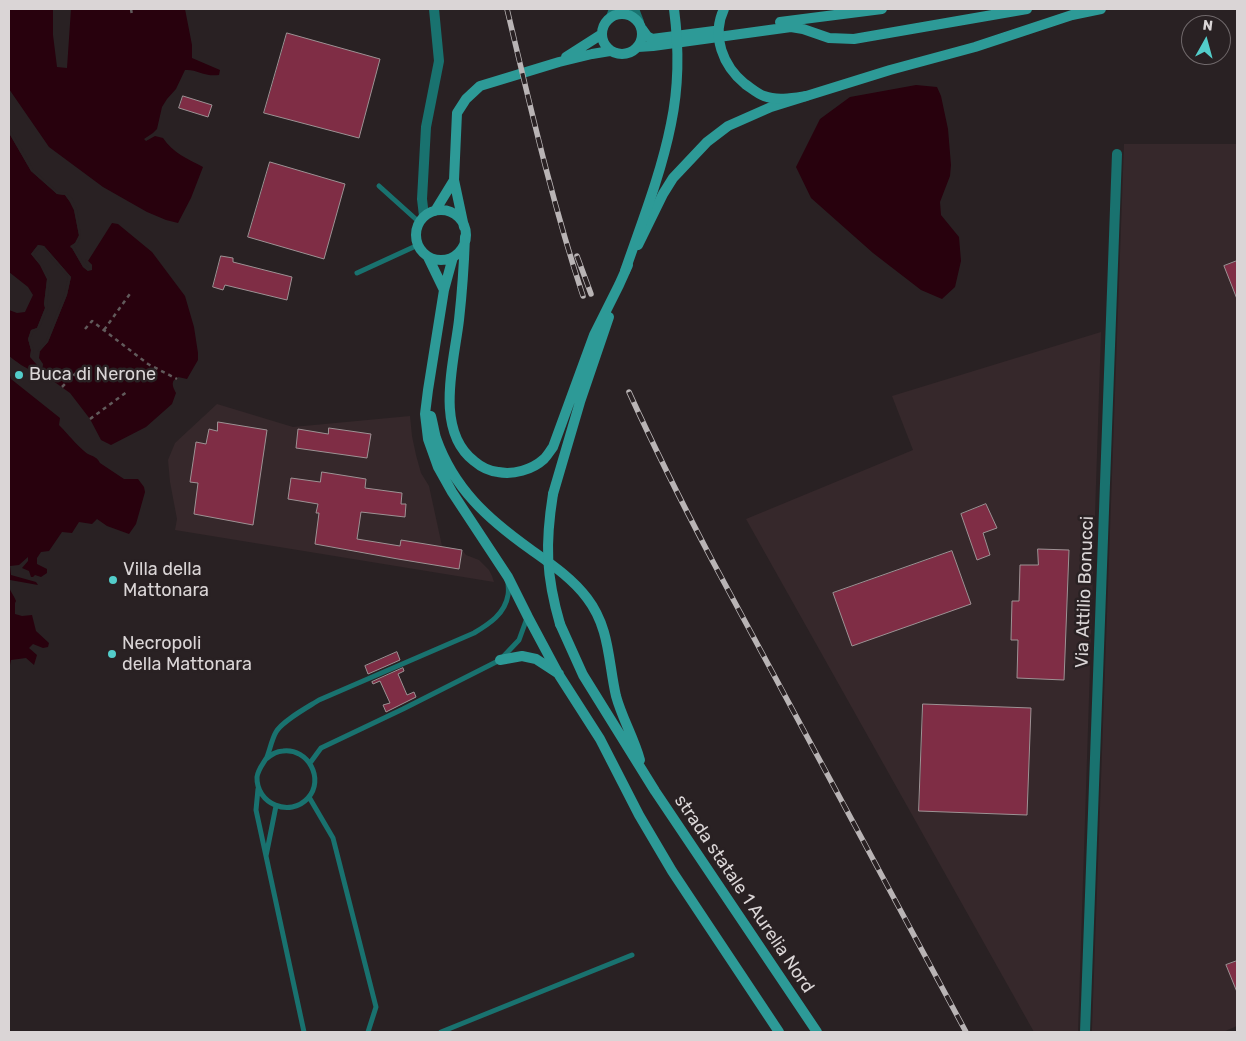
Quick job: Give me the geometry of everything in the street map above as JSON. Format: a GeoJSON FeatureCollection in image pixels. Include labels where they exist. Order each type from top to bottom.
{"type":"FeatureCollection","features":[{"type":"Feature","properties":{"kind":"main road"},"geometry":{"type":"LineString","coordinates":[[625,271],[664,153],[671,122],[677,68],[677,31],[674,9]]}},
{"type":"Feature","properties":{"kind":"main road"},"geometry":{"type":"LineString","coordinates":[[724,9],[718,30],[721,51],[728,65],[738,78],[751,89],[765,97],[780,99],[806,96]]}},
{"type":"Feature","properties":{"kind":"main road"},"geometry":{"type":"LineString","coordinates":[[641,26],[643,35],[641,41],[638,47],[628,54],[616,54],[610,51],[603,40],[603,27],[613,13],[623,13],[635,18],[641,26],[647,36],[652,39],[882,9]]}},
{"type":"Feature","properties":{"kind":"main road"},"geometry":{"type":"LineString","coordinates":[[638,47],[791,27],[829,38],[854,39],[1027,9]]}},
{"type":"Feature","properties":{"kind":"main road"},"geometry":{"type":"LineString","coordinates":[[610,51],[559,62],[480,86],[466,99],[457,113],[454,180],[465,232],[450,414],[453,432],[464,452],[482,467],[491,471],[499,473],[523,471],[535,466],[544,459],[553,447],[594,336],[663,194],[673,178],[707,142],[728,126],[806,96],[1072,15],[1100,9]]}},
{"type":"Feature","properties":{"kind":"main road"},"geometry":{"type":"LineString","coordinates":[[559,62],[602,34]]}},
{"type":"Feature","properties":{"kind":"main road"},"geometry":{"type":"LineString","coordinates":[[435,211],[449,212],[455,215],[460,220],[465,232],[464,245],[460,252],[445,260],[436,260],[422,252],[416,238],[416,230],[422,220],[435,211],[454,180]]}},
{"type":"Feature","properties":{"kind":"main road"},"geometry":{"type":"LineString","coordinates":[[428,257],[444,290]]}},
{"type":"Feature","properties":{"kind":"main road"},"geometry":{"type":"LineString","coordinates":[[453,257],[444,290],[425,414],[428,439],[438,467],[452,492],[508,577],[560,675],[600,739],[639,816],[672,871],[779,1032]]}},
{"type":"Feature","properties":{"kind":"main road","name":"strada statale 1 Aurelia Nord"},"geometry":{"type":"LineString","coordinates":[[619,285],[580,402],[553,494],[548,523],[547,553],[552,594],[560,624],[583,675],[644,773],[818,1032]]}},
{"type":"Feature","properties":{"kind":"main road"},"geometry":{"type":"LineString","coordinates":[[428,390],[430,414],[436,438],[460,485],[476,505],[504,530],[570,578],[589,600],[601,620],[607,642],[616,696],[636,746],[644,773]]}},
{"type":"Feature","properties":{"kind":"main road"},"geometry":{"type":"LineString","coordinates":[[500,660],[522,656],[536,659],[560,675]]}},
{"type":"Feature","properties":{"kind":"street"},"geometry":{"type":"LineString","coordinates":[[422,220],[426,127],[439,61],[434,9]]}},
{"type":"Feature","properties":{"kind":"street"},"geometry":{"type":"LineString","coordinates":[[634,9],[641,26]]}},
{"type":"Feature","properties":{"kind":"street","name":"Via Attilio Bonucci"},"geometry":{"type":"LineString","coordinates":[[1085,1032],[1117,154]]}},
{"type":"Feature","properties":{"kind":"lane"},"geometry":{"type":"LineString","coordinates":[[379,186],[422,220]]}},
{"type":"Feature","properties":{"kind":"lane"},"geometry":{"type":"LineString","coordinates":[[357,273],[418,245]]}},
{"type":"Feature","properties":{"kind":"lane"},"geometry":{"type":"LineString","coordinates":[[304,1032],[256,810],[257,776],[260,766],[266,758],[277,731],[295,714],[318,700],[474,633],[494,620],[504,608],[508,595],[508,577]]}},
{"type":"Feature","properties":{"kind":"lane"},"geometry":{"type":"LineString","coordinates":[[310,763],[321,748],[500,660],[519,640],[528,617]]}},
{"type":"Feature","properties":{"kind":"lane"},"geometry":{"type":"LineString","coordinates":[[258,786],[268,802],[285,808],[294,807],[302,803],[313,790],[314,772],[310,763],[303,756],[284,750],[266,758]]}},
{"type":"Feature","properties":{"kind":"lane"},"geometry":{"type":"LineString","coordinates":[[309,797],[333,838],[376,1006],[368,1032]]}},
{"type":"Feature","properties":{"kind":"lane"},"geometry":{"type":"LineString","coordinates":[[266,856],[276,806]]}},
{"type":"Feature","properties":{"kind":"lane"},"geometry":{"type":"LineString","coordinates":[[441,1032],[632,955]]}},
{"type":"Feature","properties":{"kind":"path"},"geometry":{"type":"LineString","coordinates":[[131,9],[132,15]]}},
{"type":"Feature","properties":{"kind":"path"},"geometry":{"type":"LineString","coordinates":[[104,330],[132,291]]}},
{"type":"Feature","properties":{"kind":"path"},"geometry":{"type":"LineString","coordinates":[[85,329],[92,321],[148,364],[177,379]]}},
{"type":"Feature","properties":{"kind":"path"},"geometry":{"type":"LineString","coordinates":[[62,387],[80,370]]}},
{"type":"Feature","properties":{"kind":"path"},"geometry":{"type":"LineString","coordinates":[[90,419],[128,391]]}},
{"type":"Feature","properties":{"kind":"shaded area"},"geometry":{"type":"Polygon","coordinates":[[[9,9],[53,9],[53,35],[57,67],[67,68],[71,9],[185,9],[192,45],[192,58],[220,70],[219,75],[214,75],[185,70],[176,89],[162,107],[157,129],[144,139],[146,141],[155,136],[163,138],[176,152],[203,167],[191,198],[178,223],[147,212],[103,187],[49,147],[9,89],[9,9]]]}},
{"type":"Feature","properties":{"kind":"shaded area"},"geometry":{"type":"Polygon","coordinates":[[[916,85],[937,87],[941,96],[948,129],[951,165],[950,176],[940,202],[941,215],[959,237],[961,261],[955,287],[942,299],[921,290],[873,253],[811,198],[796,167],[820,119],[850,97],[916,85]]]}},
{"type":"Feature","properties":{"kind":"shaded area"},"geometry":{"type":"Polygon","coordinates":[[[9,133],[31,171],[57,194],[65,195],[70,202],[74,210],[79,236],[75,243],[70,246],[83,267],[88,271],[92,265],[88,261],[112,223],[118,224],[152,252],[185,296],[194,327],[198,360],[187,379],[178,377],[174,380],[173,385],[176,393],[172,404],[146,427],[111,445],[101,440],[90,419],[70,393],[42,373],[43,364],[39,358],[40,351],[48,342],[67,295],[71,277],[44,246],[38,245],[31,254],[40,265],[47,279],[45,308],[37,328],[31,330],[28,339],[31,350],[30,357],[37,365],[34,371],[24,367],[9,356],[9,310],[17,313],[25,312],[33,295],[28,287],[9,272],[9,133]]]}},
{"type":"Feature","properties":{"kind":"shaded area"},"geometry":{"type":"Polygon","coordinates":[[[1124,144],[1237,144],[1237,1026],[1223,1032],[1092,1032],[1124,144]]]}},
{"type":"Feature","properties":{"kind":"shaded area"},"geometry":{"type":"Polygon","coordinates":[[[1101,332],[1078,1032],[1034,1032],[746,519],[913,450],[892,396],[1101,332]]]}},
{"type":"Feature","properties":{"kind":"shaded area"},"geometry":{"type":"Polygon","coordinates":[[[9,372],[11,379],[60,418],[59,425],[85,452],[124,479],[138,479],[145,492],[136,524],[129,534],[107,526],[97,519],[92,524],[79,522],[72,533],[62,532],[49,551],[41,552],[37,558],[37,564],[47,569],[47,573],[41,577],[35,575],[31,577],[29,571],[22,568],[28,561],[28,557],[19,565],[10,566],[11,575],[36,582],[38,585],[9,581],[9,372]]]}},
{"type":"Feature","properties":{"kind":"shaded area"},"geometry":{"type":"Polygon","coordinates":[[[217,404],[293,427],[410,416],[416,455],[421,473],[429,486],[442,546],[462,550],[466,555],[479,560],[489,570],[494,582],[175,530],[177,519],[168,460],[175,443],[217,404]]]}},
{"type":"Feature","properties":{"kind":"shaded area"},"geometry":{"type":"Polygon","coordinates":[[[9,586],[16,601],[15,614],[22,616],[32,615],[36,631],[49,643],[48,647],[43,648],[33,644],[29,648],[37,655],[34,665],[26,658],[11,660],[9,670],[9,586]]]}},
{"type":"Feature","properties":{"kind":"pier"},"geometry":{"type":"Polygon","coordinates":[[[9,130],[33,169],[58,192],[67,193],[73,200],[77,210],[81,236],[77,245],[74,246],[85,265],[89,268],[85,262],[86,259],[92,265],[92,270],[88,271],[83,267],[70,247],[75,243],[79,235],[74,210],[70,202],[65,195],[57,194],[31,171],[9,130]]]}},
{"type":"Feature","properties":{"kind":"pier"},"geometry":{"type":"Polygon","coordinates":[[[38,245],[44,246],[71,277],[67,295],[48,342],[37,352],[46,341],[64,295],[68,277],[43,248],[39,248],[34,254],[50,279],[48,308],[39,329],[33,332],[30,339],[34,350],[30,357],[31,350],[28,339],[31,330],[37,328],[45,308],[47,279],[40,265],[31,254],[38,245]]]}},
{"type":"Feature","properties":{"kind":"building"},"geometry":{"type":"Polygon","coordinates":[[[287,33],[380,59],[359,138],[264,113],[287,33]]]}},
{"type":"Feature","properties":{"kind":"building"},"geometry":{"type":"Polygon","coordinates":[[[183,96],[212,105],[208,117],[179,108],[183,96]]]}},
{"type":"Feature","properties":{"kind":"building"},"geometry":{"type":"Polygon","coordinates":[[[270,162],[345,184],[324,259],[248,237],[270,162]]]}},
{"type":"Feature","properties":{"kind":"building"},"geometry":{"type":"Polygon","coordinates":[[[221,256],[233,258],[233,262],[292,277],[287,300],[225,285],[223,290],[213,287],[221,256]]]}},
{"type":"Feature","properties":{"kind":"building"},"geometry":{"type":"Polygon","coordinates":[[[1237,261],[1237,299],[1224,266],[1237,261]]]}},
{"type":"Feature","properties":{"kind":"building"},"geometry":{"type":"Polygon","coordinates":[[[218,422],[267,430],[253,525],[194,514],[198,483],[190,482],[196,442],[206,444],[209,429],[217,431],[218,422]]]}},
{"type":"Feature","properties":{"kind":"building"},"geometry":{"type":"Polygon","coordinates":[[[329,428],[371,434],[367,458],[296,448],[298,429],[328,434],[329,428]]]}},
{"type":"Feature","properties":{"kind":"building"},"geometry":{"type":"Polygon","coordinates":[[[322,472],[366,479],[365,488],[402,493],[401,504],[406,504],[405,517],[361,512],[357,539],[400,546],[401,540],[462,550],[459,569],[315,544],[319,513],[316,513],[318,504],[288,499],[291,478],[320,482],[322,472]]]}},
{"type":"Feature","properties":{"kind":"building"},"geometry":{"type":"Polygon","coordinates":[[[986,504],[997,528],[983,533],[990,555],[977,560],[961,514],[986,504]]]}},
{"type":"Feature","properties":{"kind":"building"},"geometry":{"type":"Polygon","coordinates":[[[1038,549],[1069,550],[1064,680],[1017,678],[1018,640],[1011,640],[1012,601],[1019,601],[1020,565],[1038,565],[1038,549]]]}},
{"type":"Feature","properties":{"kind":"building"},"geometry":{"type":"Polygon","coordinates":[[[952,551],[971,604],[852,646],[833,593],[952,551]]]}},
{"type":"Feature","properties":{"kind":"building"},"geometry":{"type":"Polygon","coordinates":[[[397,652],[400,660],[368,674],[365,666],[397,652]]]}},
{"type":"Feature","properties":{"kind":"building"},"geometry":{"type":"Polygon","coordinates":[[[403,668],[404,671],[398,674],[407,695],[414,692],[416,697],[386,712],[383,705],[390,703],[380,681],[373,684],[372,682],[403,668]]]}},
{"type":"Feature","properties":{"kind":"building"},"geometry":{"type":"Polygon","coordinates":[[[923,704],[1031,708],[1027,815],[919,811],[923,704]]]}},
{"type":"Feature","properties":{"kind":"building"},"geometry":{"type":"Polygon","coordinates":[[[1237,961],[1237,992],[1226,965],[1237,961]]]}},
{"type":"Feature","properties":{"kind":"railway"},"geometry":{"type":"LineString","coordinates":[[507,9],[551,189],[583,296]]}},
{"type":"Feature","properties":{"kind":"railway"},"geometry":{"type":"LineString","coordinates":[[577,256],[591,294]]}},
{"type":"Feature","properties":{"kind":"railway"},"geometry":{"type":"LineString","coordinates":[[629,392],[669,477],[712,560],[966,1032]]}},
{"type":"Feature","properties":{"kind":"place","name":"Buca di Nerone"},"geometry":{"type":"Point","coordinates":[19,375]}},
{"type":"Feature","properties":{"kind":"place","name":"Villa della Mattonara"},"geometry":{"type":"Point","coordinates":[113,580]}},
{"type":"Feature","properties":{"kind":"place","name":"Necropoli della Mattonara"},"geometry":{"type":"Point","coordinates":[112,654]}}]}
